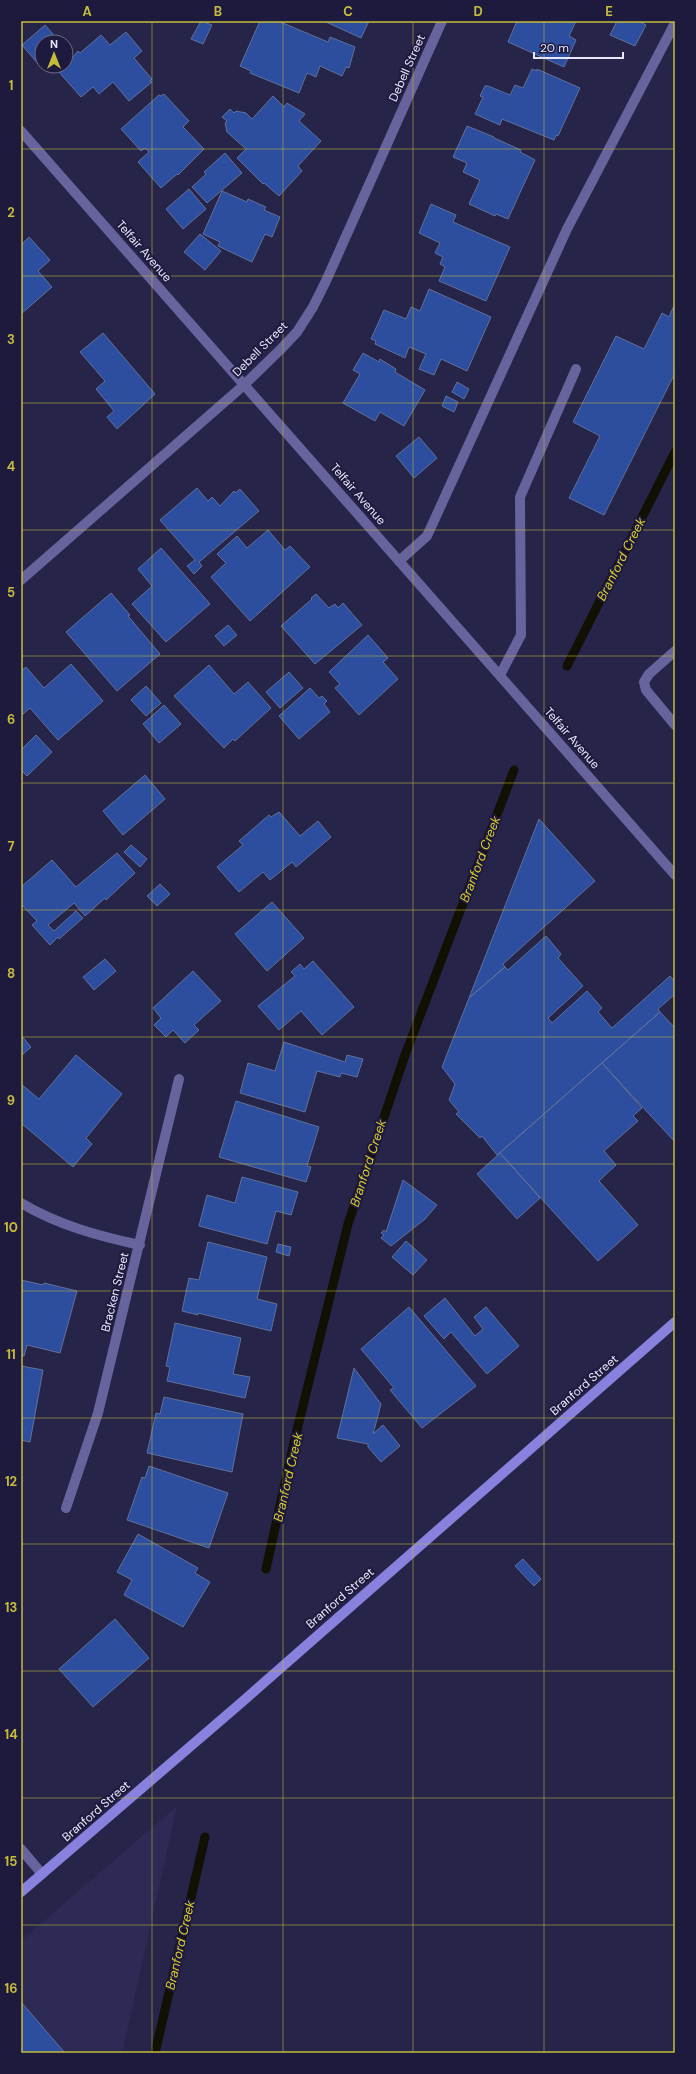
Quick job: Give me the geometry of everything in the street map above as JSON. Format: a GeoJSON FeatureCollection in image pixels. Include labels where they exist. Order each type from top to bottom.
{"type":"FeatureCollection","features":[{"type":"Feature","properties":{"kind":"main road","name":"Branford Street"},"geometry":{"type":"LineString","coordinates":[[21,1892],[242,1702],[675,1322]]}},
{"type":"Feature","properties":{"kind":"street","name":"Debell Street"},"geometry":{"type":"LineString","coordinates":[[21,580],[244,385],[297,332],[313,307],[442,21]]}},
{"type":"Feature","properties":{"kind":"street"},"geometry":{"type":"LineString","coordinates":[[399,561],[427,536],[567,229],[675,23]]}},
{"type":"Feature","properties":{"kind":"street","name":"Telfair Avenue"},"geometry":{"type":"LineString","coordinates":[[21,132],[675,875]]}},
{"type":"Feature","properties":{"kind":"street"},"geometry":{"type":"LineString","coordinates":[[500,675],[521,635],[520,497],[576,369]]}},
{"type":"Feature","properties":{"kind":"street"},"geometry":{"type":"LineString","coordinates":[[675,651],[649,674],[644,682],[646,690],[675,725]]}},
{"type":"Feature","properties":{"kind":"street","name":"Bracken Street"},"geometry":{"type":"LineString","coordinates":[[66,1508],[98,1413],[179,1080]]}},
{"type":"Feature","properties":{"kind":"street"},"geometry":{"type":"LineString","coordinates":[[21,1203],[38,1213],[91,1234],[140,1245]]}},
{"type":"Feature","properties":{"kind":"street"},"geometry":{"type":"LineString","coordinates":[[21,1849],[42,1874]]}},
{"type":"Feature","properties":{"kind":"shaded area"},"geometry":{"type":"Polygon","coordinates":[[[177,1806],[122,2053],[21,2053],[21,1941],[177,1806]]]}},
{"type":"Feature","properties":{"kind":"building"},"geometry":{"type":"Polygon","coordinates":[[[201,21],[212,25],[203,44],[191,39],[201,21]]]}},
{"type":"Feature","properties":{"kind":"building"},"geometry":{"type":"Polygon","coordinates":[[[260,21],[278,21],[328,42],[330,37],[355,47],[349,68],[346,67],[342,76],[320,66],[316,77],[307,73],[299,93],[250,73],[251,71],[240,66],[260,21]]]}},
{"type":"Feature","properties":{"kind":"building"},"geometry":{"type":"Polygon","coordinates":[[[324,21],[369,21],[361,38],[324,21]]]}},
{"type":"Feature","properties":{"kind":"building"},"geometry":{"type":"Polygon","coordinates":[[[517,21],[576,21],[569,36],[576,40],[564,67],[508,42],[517,21]]]}},
{"type":"Feature","properties":{"kind":"building"},"geometry":{"type":"Polygon","coordinates":[[[617,21],[638,21],[646,25],[635,46],[610,35],[617,21]]]}},
{"type":"Feature","properties":{"kind":"building"},"geometry":{"type":"Polygon","coordinates":[[[45,25],[53,34],[35,34],[45,25]]]}},
{"type":"Feature","properties":{"kind":"building"},"geometry":{"type":"Polygon","coordinates":[[[126,32],[142,51],[134,58],[152,79],[150,81],[152,82],[129,101],[113,82],[99,94],[93,87],[81,97],[61,74],[74,74],[74,56],[78,51],[80,53],[101,35],[110,45],[126,32]]]}},
{"type":"Feature","properties":{"kind":"building"},"geometry":{"type":"Polygon","coordinates":[[[34,35],[34,59],[22,45],[34,35]]]}},
{"type":"Feature","properties":{"kind":"building"},"geometry":{"type":"Polygon","coordinates":[[[532,69],[537,71],[537,69],[580,88],[558,136],[556,135],[554,140],[502,119],[500,125],[475,114],[483,97],[480,96],[485,86],[510,95],[515,85],[523,88],[532,69]]]}},
{"type":"Feature","properties":{"kind":"building"},"geometry":{"type":"Polygon","coordinates":[[[164,94],[189,121],[183,127],[204,149],[178,175],[177,174],[161,188],[138,162],[149,152],[145,148],[141,151],[121,129],[159,95],[161,96],[164,94]]]}},
{"type":"Feature","properties":{"kind":"building"},"geometry":{"type":"Polygon","coordinates":[[[273,96],[284,107],[287,103],[305,114],[299,121],[321,141],[298,166],[302,171],[279,196],[264,183],[263,184],[237,158],[246,149],[227,132],[225,123],[227,121],[222,117],[230,109],[234,113],[236,111],[246,113],[252,119],[273,96]]]}},
{"type":"Feature","properties":{"kind":"building"},"geometry":{"type":"Polygon","coordinates":[[[467,126],[521,150],[520,152],[535,160],[508,219],[496,214],[495,216],[469,204],[480,180],[463,172],[467,163],[453,157],[467,126]]]}},
{"type":"Feature","properties":{"kind":"building"},"geometry":{"type":"Polygon","coordinates":[[[225,153],[242,173],[207,203],[192,187],[206,174],[204,172],[225,153]]]}},
{"type":"Feature","properties":{"kind":"building"},"geometry":{"type":"Polygon","coordinates":[[[189,189],[206,209],[183,229],[166,209],[189,189]]]}},
{"type":"Feature","properties":{"kind":"building"},"geometry":{"type":"Polygon","coordinates":[[[222,191],[247,202],[248,199],[266,207],[264,210],[280,217],[272,237],[265,234],[252,262],[218,246],[220,242],[203,234],[222,191]]]}},
{"type":"Feature","properties":{"kind":"building"},"geometry":{"type":"Polygon","coordinates":[[[431,204],[456,215],[453,222],[510,247],[486,301],[439,281],[445,267],[440,264],[443,257],[435,253],[440,243],[419,233],[431,204]]]}},
{"type":"Feature","properties":{"kind":"building"},"geometry":{"type":"Polygon","coordinates":[[[200,234],[221,251],[205,270],[184,252],[200,234]]]}},
{"type":"Feature","properties":{"kind":"building"},"geometry":{"type":"Polygon","coordinates":[[[29,237],[50,260],[38,271],[52,287],[21,314],[21,245],[29,237]]]}},
{"type":"Feature","properties":{"kind":"building"},"geometry":{"type":"Polygon","coordinates":[[[429,289],[491,317],[467,371],[441,359],[434,375],[419,369],[426,354],[409,347],[405,358],[375,344],[376,341],[371,339],[384,310],[406,319],[411,307],[420,311],[429,289]]]}},
{"type":"Feature","properties":{"kind":"building"},"geometry":{"type":"Polygon","coordinates":[[[675,303],[675,373],[604,515],[569,498],[600,436],[573,422],[616,336],[644,349],[662,313],[669,317],[675,303]]]}},
{"type":"Feature","properties":{"kind":"building"},"geometry":{"type":"Polygon","coordinates":[[[103,333],[155,394],[117,429],[107,417],[114,411],[96,389],[105,381],[80,352],[103,333]]]}},
{"type":"Feature","properties":{"kind":"building"},"geometry":{"type":"Polygon","coordinates":[[[363,353],[379,362],[380,359],[396,369],[395,372],[425,390],[404,426],[380,412],[375,421],[343,403],[360,374],[353,370],[363,353]]]}},
{"type":"Feature","properties":{"kind":"building"},"geometry":{"type":"Polygon","coordinates":[[[457,382],[469,389],[464,399],[452,392],[457,382]]]}},
{"type":"Feature","properties":{"kind":"building"},"geometry":{"type":"Polygon","coordinates":[[[446,396],[458,402],[454,412],[442,406],[446,396]]]}},
{"type":"Feature","properties":{"kind":"building"},"geometry":{"type":"Polygon","coordinates":[[[419,437],[437,458],[414,478],[396,456],[419,437]]]}},
{"type":"Feature","properties":{"kind":"building"},"geometry":{"type":"Polygon","coordinates":[[[197,488],[208,501],[212,497],[220,506],[234,491],[235,493],[240,489],[259,511],[199,562],[202,566],[194,574],[187,566],[195,560],[160,520],[197,488]]]}},
{"type":"Feature","properties":{"kind":"building"},"geometry":{"type":"Polygon","coordinates":[[[268,530],[285,550],[290,546],[310,567],[250,621],[211,577],[226,563],[217,554],[237,536],[247,548],[268,530]]]}},
{"type":"Feature","properties":{"kind":"building"},"geometry":{"type":"Polygon","coordinates":[[[161,548],[210,604],[166,642],[132,604],[152,586],[138,569],[161,548]]]}},
{"type":"Feature","properties":{"kind":"building"},"geometry":{"type":"Polygon","coordinates":[[[111,593],[160,654],[117,691],[66,632],[111,593]]]}},
{"type":"Feature","properties":{"kind":"building"},"geometry":{"type":"Polygon","coordinates":[[[316,594],[329,608],[335,604],[338,608],[343,603],[362,625],[315,664],[281,626],[316,594]]]}},
{"type":"Feature","properties":{"kind":"building"},"geometry":{"type":"Polygon","coordinates":[[[228,625],[237,635],[224,646],[215,636],[228,625]]]}},
{"type":"Feature","properties":{"kind":"building"},"geometry":{"type":"Polygon","coordinates":[[[368,635],[388,658],[383,662],[398,679],[359,715],[335,688],[340,684],[329,672],[368,635]]]}},
{"type":"Feature","properties":{"kind":"building"},"geometry":{"type":"Polygon","coordinates":[[[71,664],[103,701],[58,740],[30,708],[23,714],[21,712],[21,671],[26,667],[44,688],[71,664]]]}},
{"type":"Feature","properties":{"kind":"building"},"geometry":{"type":"Polygon","coordinates":[[[209,665],[234,694],[248,682],[271,708],[235,741],[233,739],[224,748],[174,696],[209,665]]]}},
{"type":"Feature","properties":{"kind":"building"},"geometry":{"type":"Polygon","coordinates":[[[289,672],[303,688],[280,708],[266,692],[289,672]]]}},
{"type":"Feature","properties":{"kind":"building"},"geometry":{"type":"Polygon","coordinates":[[[146,686],[161,703],[146,716],[131,700],[146,686]]]}},
{"type":"Feature","properties":{"kind":"building"},"geometry":{"type":"Polygon","coordinates":[[[310,688],[319,698],[322,696],[327,701],[324,704],[330,712],[299,739],[279,716],[310,688]]]}},
{"type":"Feature","properties":{"kind":"building"},"geometry":{"type":"Polygon","coordinates":[[[164,705],[181,724],[159,743],[143,724],[164,705]]]}},
{"type":"Feature","properties":{"kind":"building"},"geometry":{"type":"Polygon","coordinates":[[[36,735],[52,752],[27,776],[21,770],[21,750],[36,735]]]}},
{"type":"Feature","properties":{"kind":"building"},"geometry":{"type":"Polygon","coordinates":[[[145,775],[165,799],[123,835],[103,811],[145,775]]]}},
{"type":"Feature","properties":{"kind":"building"},"geometry":{"type":"Polygon","coordinates":[[[279,812],[300,836],[318,821],[331,837],[296,867],[292,862],[270,880],[263,872],[239,892],[217,867],[243,845],[239,841],[269,815],[271,817],[279,812]]]}},
{"type":"Feature","properties":{"kind":"building"},"geometry":{"type":"Polygon","coordinates":[[[539,819],[595,881],[503,964],[505,967],[469,998],[539,819]]]}},
{"type":"Feature","properties":{"kind":"building"},"geometry":{"type":"Polygon","coordinates":[[[131,845],[147,859],[140,867],[124,852],[131,845]]]}},
{"type":"Feature","properties":{"kind":"building"},"geometry":{"type":"Polygon","coordinates":[[[117,853],[135,873],[106,900],[105,898],[85,916],[74,903],[48,925],[54,931],[76,911],[83,918],[50,945],[32,925],[37,921],[21,904],[21,887],[52,860],[76,887],[117,853]]]}},
{"type":"Feature","properties":{"kind":"building"},"geometry":{"type":"Polygon","coordinates":[[[160,884],[170,894],[157,906],[147,896],[160,884]]]}},
{"type":"Feature","properties":{"kind":"building"},"geometry":{"type":"Polygon","coordinates":[[[272,902],[304,938],[267,971],[235,934],[272,902]]]}},
{"type":"Feature","properties":{"kind":"building"},"geometry":{"type":"Polygon","coordinates":[[[546,936],[561,954],[558,958],[583,986],[548,1018],[552,1023],[587,991],[602,1008],[598,1012],[612,1028],[670,976],[675,982],[675,994],[658,1009],[660,1012],[497,1155],[482,1136],[480,1138],[456,1114],[459,1112],[449,1100],[455,1084],[442,1067],[469,998],[505,967],[508,970],[546,936]]]}},
{"type":"Feature","properties":{"kind":"building"},"geometry":{"type":"Polygon","coordinates":[[[105,959],[116,971],[94,990],[83,977],[105,959]]]}},
{"type":"Feature","properties":{"kind":"building"},"geometry":{"type":"Polygon","coordinates":[[[313,961],[354,1007],[322,1035],[301,1011],[279,1030],[258,1006],[295,976],[291,972],[300,964],[304,969],[313,961]]]}},
{"type":"Feature","properties":{"kind":"building"},"geometry":{"type":"Polygon","coordinates":[[[193,971],[221,1001],[194,1025],[199,1030],[185,1043],[173,1030],[166,1037],[154,1025],[161,1018],[153,1008],[193,971]]]}},
{"type":"Feature","properties":{"kind":"building"},"geometry":{"type":"Polygon","coordinates":[[[660,1012],[675,1028],[675,1142],[602,1063],[660,1012]]]}},
{"type":"Feature","properties":{"kind":"building"},"geometry":{"type":"Polygon","coordinates":[[[21,1035],[31,1047],[21,1056],[21,1035]]]}},
{"type":"Feature","properties":{"kind":"building"},"geometry":{"type":"Polygon","coordinates":[[[284,1042],[345,1062],[347,1055],[363,1059],[357,1077],[341,1073],[340,1077],[317,1071],[305,1112],[240,1093],[248,1063],[275,1071],[284,1042]]]}},
{"type":"Feature","properties":{"kind":"building"},"geometry":{"type":"Polygon","coordinates":[[[76,1055],[122,1094],[86,1138],[92,1144],[73,1167],[21,1123],[21,1084],[39,1099],[76,1055]]]}},
{"type":"Feature","properties":{"kind":"building"},"geometry":{"type":"Polygon","coordinates":[[[602,1063],[642,1108],[633,1116],[638,1121],[604,1151],[616,1165],[599,1181],[638,1225],[598,1261],[500,1153],[602,1063]]]}},
{"type":"Feature","properties":{"kind":"building"},"geometry":{"type":"Polygon","coordinates":[[[236,1101],[319,1127],[307,1166],[311,1167],[306,1182],[219,1157],[236,1101]]]}},
{"type":"Feature","properties":{"kind":"building"},"geometry":{"type":"Polygon","coordinates":[[[500,1153],[540,1198],[517,1219],[477,1174],[500,1153]]]}},
{"type":"Feature","properties":{"kind":"building"},"geometry":{"type":"Polygon","coordinates":[[[242,1177],[298,1192],[291,1215],[276,1211],[267,1244],[199,1226],[207,1195],[235,1203],[242,1177]]]}},
{"type":"Feature","properties":{"kind":"building"},"geometry":{"type":"Polygon","coordinates":[[[403,1180],[437,1205],[425,1219],[391,1246],[381,1238],[384,1235],[381,1233],[384,1230],[386,1232],[403,1180]]]}},
{"type":"Feature","properties":{"kind":"building"},"geometry":{"type":"Polygon","coordinates":[[[406,1241],[427,1260],[413,1275],[392,1257],[406,1241]]]}},
{"type":"Feature","properties":{"kind":"building"},"geometry":{"type":"Polygon","coordinates":[[[208,1242],[267,1257],[257,1299],[277,1304],[271,1331],[198,1313],[198,1315],[182,1311],[189,1278],[199,1280],[208,1242]]]}},
{"type":"Feature","properties":{"kind":"building"},"geometry":{"type":"Polygon","coordinates":[[[278,1244],[291,1247],[289,1256],[276,1252],[278,1244]]]}},
{"type":"Feature","properties":{"kind":"building"},"geometry":{"type":"Polygon","coordinates":[[[21,1280],[43,1285],[44,1283],[77,1291],[60,1353],[27,1345],[24,1356],[21,1356],[21,1280]]]}},
{"type":"Feature","properties":{"kind":"building"},"geometry":{"type":"Polygon","coordinates":[[[445,1298],[475,1336],[483,1329],[474,1317],[486,1307],[519,1346],[487,1374],[451,1332],[444,1339],[424,1316],[445,1298]]]}},
{"type":"Feature","properties":{"kind":"building"},"geometry":{"type":"Polygon","coordinates":[[[409,1307],[476,1386],[422,1428],[390,1390],[394,1388],[361,1349],[409,1307]]]}},
{"type":"Feature","properties":{"kind":"building"},"geometry":{"type":"Polygon","coordinates":[[[175,1323],[241,1338],[233,1374],[250,1377],[245,1398],[167,1381],[170,1367],[166,1366],[175,1323]]]}},
{"type":"Feature","properties":{"kind":"building"},"geometry":{"type":"Polygon","coordinates":[[[21,1366],[43,1370],[30,1442],[21,1440],[21,1366]]]}},
{"type":"Feature","properties":{"kind":"building"},"geometry":{"type":"Polygon","coordinates":[[[354,1368],[381,1404],[373,1434],[383,1425],[400,1446],[381,1462],[368,1447],[368,1444],[337,1438],[354,1368]]]}},
{"type":"Feature","properties":{"kind":"building"},"geometry":{"type":"Polygon","coordinates":[[[164,1397],[243,1414],[232,1472],[147,1453],[156,1413],[160,1414],[164,1397]]]}},
{"type":"Feature","properties":{"kind":"building"},"geometry":{"type":"Polygon","coordinates":[[[149,1466],[228,1493],[209,1548],[127,1520],[142,1477],[145,1478],[149,1466]]]}},
{"type":"Feature","properties":{"kind":"building"},"geometry":{"type":"Polygon","coordinates":[[[138,1534],[198,1568],[195,1573],[210,1582],[183,1627],[124,1595],[132,1580],[117,1572],[138,1534]]]}},
{"type":"Feature","properties":{"kind":"building"},"geometry":{"type":"Polygon","coordinates":[[[523,1559],[541,1579],[534,1586],[515,1566],[523,1559]]]}},
{"type":"Feature","properties":{"kind":"building"},"geometry":{"type":"Polygon","coordinates":[[[115,1619],[149,1658],[93,1707],[59,1669],[115,1619]]]}},
{"type":"Feature","properties":{"kind":"building"},"geometry":{"type":"Polygon","coordinates":[[[21,2002],[65,2053],[21,2053],[21,2002]]]}},
{"type":"Feature","properties":{"kind":"waterway","name":"Branford Creek"},"geometry":{"type":"LineString","coordinates":[[567,666],[675,452]]}},
{"type":"Feature","properties":{"kind":"waterway","name":"Branford Creek"},"geometry":{"type":"LineString","coordinates":[[266,1569],[295,1438],[348,1224],[405,1055],[514,770]]}},
{"type":"Feature","properties":{"kind":"waterway","name":"Branford Creek"},"geometry":{"type":"LineString","coordinates":[[155,2053],[205,1837]]}}]}
